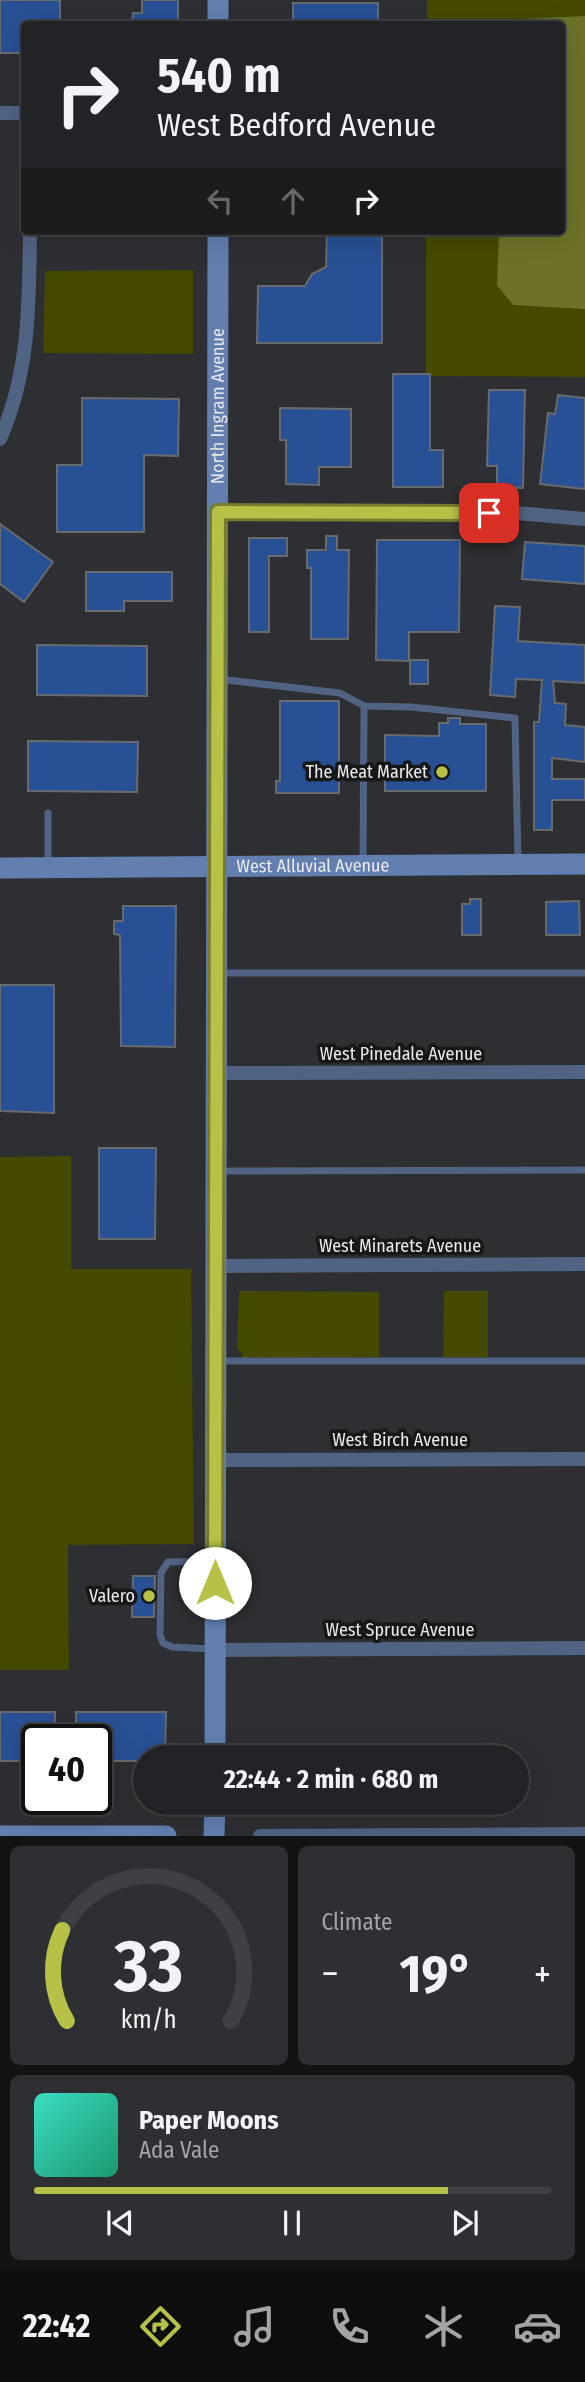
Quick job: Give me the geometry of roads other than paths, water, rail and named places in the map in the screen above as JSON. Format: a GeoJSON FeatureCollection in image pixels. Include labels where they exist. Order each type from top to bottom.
{"type":"FeatureCollection","features":[{"type":"Feature","properties":{"kind":"street"},"geometry":{"type":"LineString","coordinates":[[218,0],[218,21]]}},
{"type":"Feature","properties":{"kind":"street"},"geometry":{"type":"LineString","coordinates":[[0,113],[21,113]]}},
{"type":"Feature","properties":{"kind":"street"},"geometry":{"type":"LineString","coordinates":[[0,439],[10,414],[25,358],[30,312],[30,235]]}},
{"type":"Feature","properties":{"kind":"street","name":"North Ingram Avenue"},"geometry":{"type":"LineString","coordinates":[[215,1745],[218,235]]}},
{"type":"Feature","properties":{"kind":"street"},"geometry":{"type":"LineString","coordinates":[[218,512],[517,513],[585,519]]}},
{"type":"Feature","properties":{"kind":"street","name":"West Alluvial Avenue"},"geometry":{"type":"LineString","coordinates":[[0,867],[585,863]]}},
{"type":"Feature","properties":{"kind":"street","name":"West Pinedale Avenue"},"geometry":{"type":"LineString","coordinates":[[216,1073],[585,1072]]}},
{"type":"Feature","properties":{"kind":"street","name":"West Minarets Avenue"},"geometry":{"type":"LineString","coordinates":[[216,1266],[585,1264]]}},
{"type":"Feature","properties":{"kind":"street","name":"West Birch Avenue"},"geometry":{"type":"LineString","coordinates":[[215,1460],[585,1459]]}},
{"type":"Feature","properties":{"kind":"street","name":"West Spruce Avenue"},"geometry":{"type":"LineString","coordinates":[[216,1650],[585,1648]]}},
{"type":"Feature","properties":{"kind":"street"},"geometry":{"type":"LineString","coordinates":[[214,1836],[215,1815]]}},
{"type":"Feature","properties":{"kind":"street"},"geometry":{"type":"LineString","coordinates":[[260,1836],[585,1834]]}},
{"type":"Feature","properties":{"kind":"street"},"geometry":{"type":"LineString","coordinates":[[0,1836],[166,1836]]}},
{"type":"Feature","properties":{"kind":"lane"},"geometry":{"type":"LineString","coordinates":[[218,679],[340,693],[365,706],[411,707],[515,718],[518,864]]}},
{"type":"Feature","properties":{"kind":"lane"},"geometry":{"type":"LineString","coordinates":[[363,864],[365,706]]}},
{"type":"Feature","properties":{"kind":"lane"},"geometry":{"type":"LineString","coordinates":[[48,813],[48,867]]}},
{"type":"Feature","properties":{"kind":"lane"},"geometry":{"type":"LineString","coordinates":[[217,972],[585,972]]}},
{"type":"Feature","properties":{"kind":"lane"},"geometry":{"type":"LineString","coordinates":[[216,1171],[585,1170]]}},
{"type":"Feature","properties":{"kind":"lane"},"geometry":{"type":"LineString","coordinates":[[216,1361],[585,1361]]}},
{"type":"Feature","properties":{"kind":"lane"},"geometry":{"type":"LineString","coordinates":[[215,1561],[168,1562],[163,1566],[160,1634],[163,1643],[172,1647],[216,1650]]}},
{"type":"Feature","properties":{"kind":"place","name":"The Meat Market"},"geometry":{"type":"Point","coordinates":[442,772]}},
{"type":"Feature","properties":{"kind":"place","name":"Valero"},"geometry":{"type":"Point","coordinates":[149,1596]}}]}
